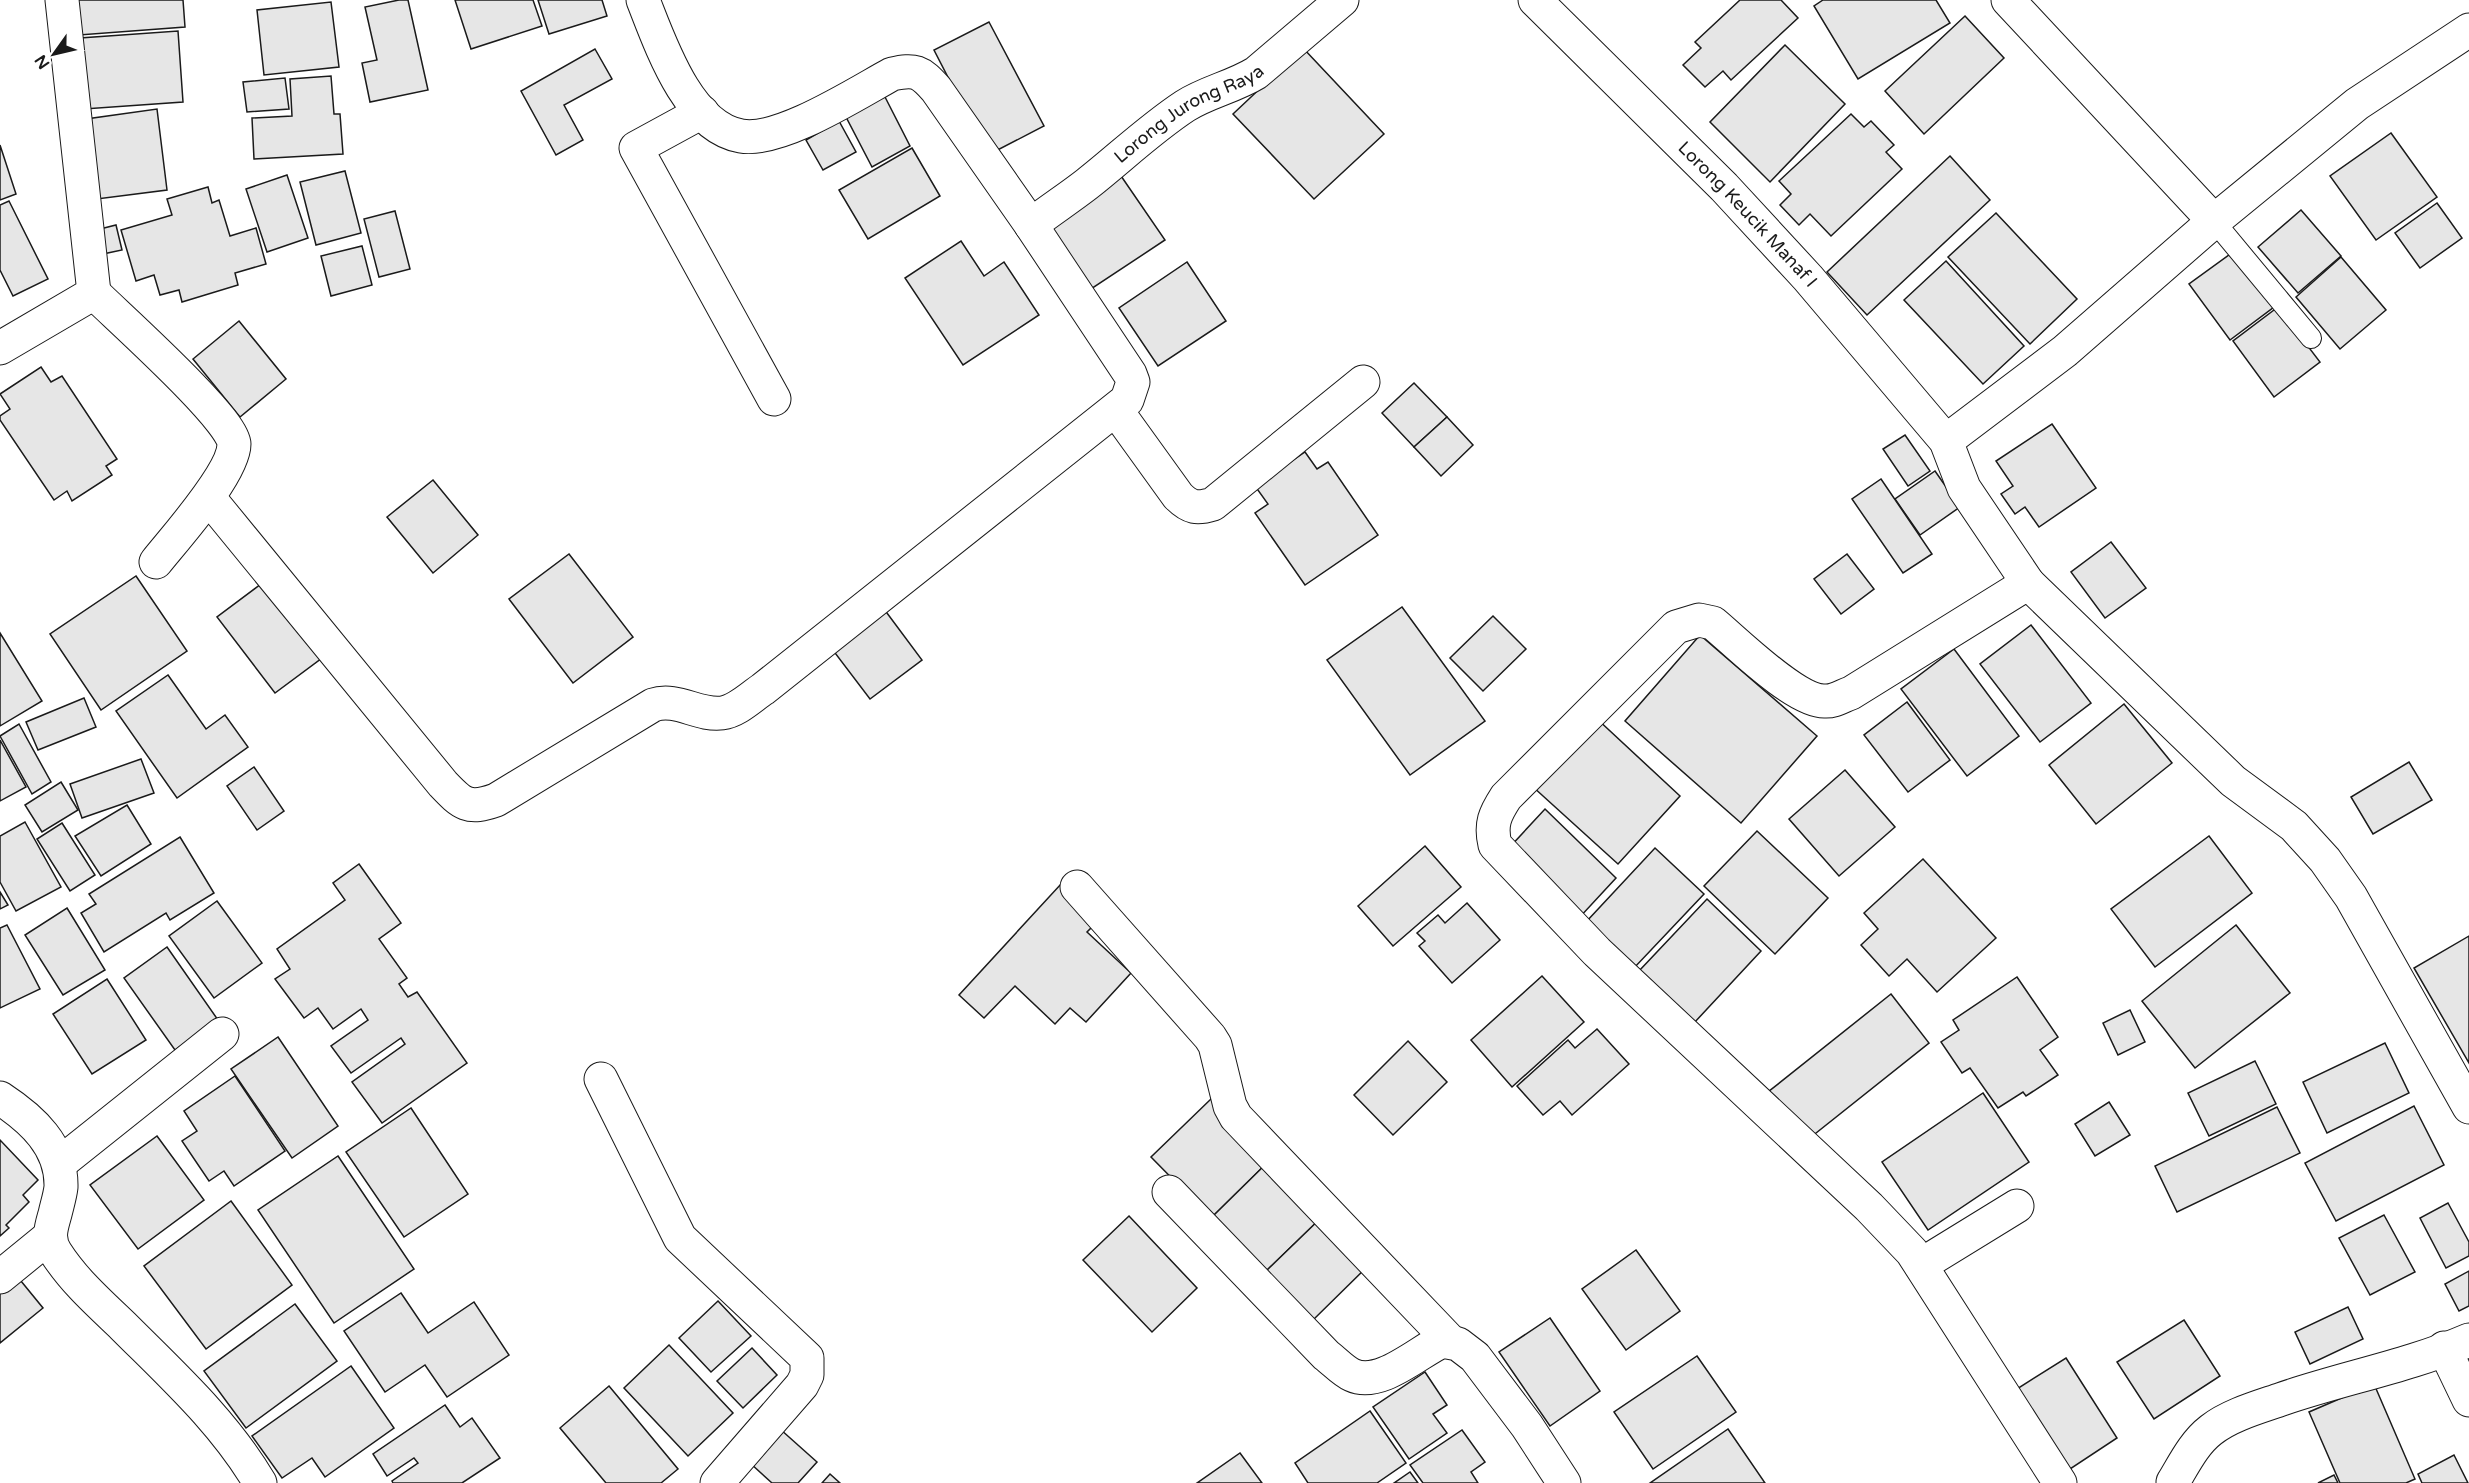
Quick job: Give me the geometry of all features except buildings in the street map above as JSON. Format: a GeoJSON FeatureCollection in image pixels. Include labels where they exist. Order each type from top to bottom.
{"type":"FeatureCollection","features":[{"type":"Feature","properties":{"kind":"street"},"geometry":{"type":"LineString","coordinates":[[62,0],[94,293],[198,394],[224,424],[233,439],[232,454],[208,498],[156,562]]}},
{"type":"Feature","properties":{"kind":"street"},"geometry":{"type":"LineString","coordinates":[[208,498],[457,800],[468,805],[481,806],[496,800],[652,705],[679,704],[720,713],[730,711],[764,689],[1116,410],[1131,394],[1133,382],[1130,374],[936,89],[917,72],[892,74],[795,126],[764,134],[742,136],[721,129],[702,112],[680,85],[643,0]]}},
{"type":"Feature","properties":{"kind":"street","name":"Lorong Jurong Raya"},"geometry":{"type":"LineString","coordinates":[[1030,225],[1087,184],[1160,123],[1186,105],[1208,93],[1244,81],[1256,73],[1342,0]]}},
{"type":"Feature","properties":{"kind":"street","name":"Lorong Keucik Manaf I"},"geometry":{"type":"LineString","coordinates":[[1535,0],[1739,203],[1808,278],[1946,441],[1964,488],[2028,583],[2233,781],[2294,826],[2325,860],[2351,897],[2469,1107]]}},
{"type":"Feature","properties":{"kind":"street"},"geometry":{"type":"LineString","coordinates":[[2008,0],[2214,221]]}},
{"type":"Feature","properties":{"kind":"street"},"geometry":{"type":"LineString","coordinates":[[1946,441],[2065,351],[2214,221],[2357,104],[2469,30]]}},
{"type":"Feature","properties":{"kind":"street"},"geometry":{"type":"LineString","coordinates":[[702,112],[636,148],[774,399]]}},
{"type":"Feature","properties":{"kind":"street"},"geometry":{"type":"LineString","coordinates":[[0,348],[94,293]]}},
{"type":"Feature","properties":{"kind":"street"},"geometry":{"type":"LineString","coordinates":[[1116,410],[1178,496],[1186,504],[1202,507],[1213,504],[1362,382]]}},
{"type":"Feature","properties":{"kind":"street"},"geometry":{"type":"LineString","coordinates":[[2028,583],[1851,693],[1822,702],[1797,692],[1713,623],[1700,620],[1676,627],[1506,797],[1494,816],[1492,831],[1495,844],[1504,856],[1597,952],[1869,1207],[1921,1266],[1972,1349],[2060,1483]]}},
{"type":"Feature","properties":{"kind":"street"},"geometry":{"type":"LineString","coordinates":[[1077,887],[1210,1036],[1215,1045],[1230,1106],[1236,1117],[1449,1340],[1475,1357],[1527,1426],[1563,1483]]}},
{"type":"Feature","properties":{"kind":"street"},"geometry":{"type":"LineString","coordinates":[[58,1164],[222,1034]]}},
{"type":"Feature","properties":{"kind":"street"},"geometry":{"type":"LineString","coordinates":[[601,1079],[680,1238],[807,1358],[807,1375],[802,1385],[719,1482]]}},
{"type":"Feature","properties":{"kind":"street"},"geometry":{"type":"LineString","coordinates":[[0,1098],[36,1125],[50,1143],[58,1164],[61,1188],[49,1237],[54,1250],[75,1279],[209,1411],[242,1453],[260,1483]]}},
{"type":"Feature","properties":{"kind":"street"},"geometry":{"type":"LineString","coordinates":[[1169,1192],[1326,1355],[1353,1375],[1367,1378],[1386,1374],[1432,1346],[1449,1340]]}},
{"type":"Feature","properties":{"kind":"street"},"geometry":{"type":"LineString","coordinates":[[1921,1266],[2017,1206]]}},
{"type":"Feature","properties":{"kind":"street"},"geometry":{"type":"LineString","coordinates":[[0,1277],[49,1237]]}},
{"type":"Feature","properties":{"kind":"street"},"geometry":{"type":"LineString","coordinates":[[2166,1483],[2196,1445],[2210,1431],[2224,1422],[2266,1404],[2319,1386],[2398,1364],[2457,1344],[2469,1400]]}},
{"type":"Feature","properties":{"kind":"lane"},"geometry":{"type":"LineString","coordinates":[[2214,221],[2311,338]]}}]}
